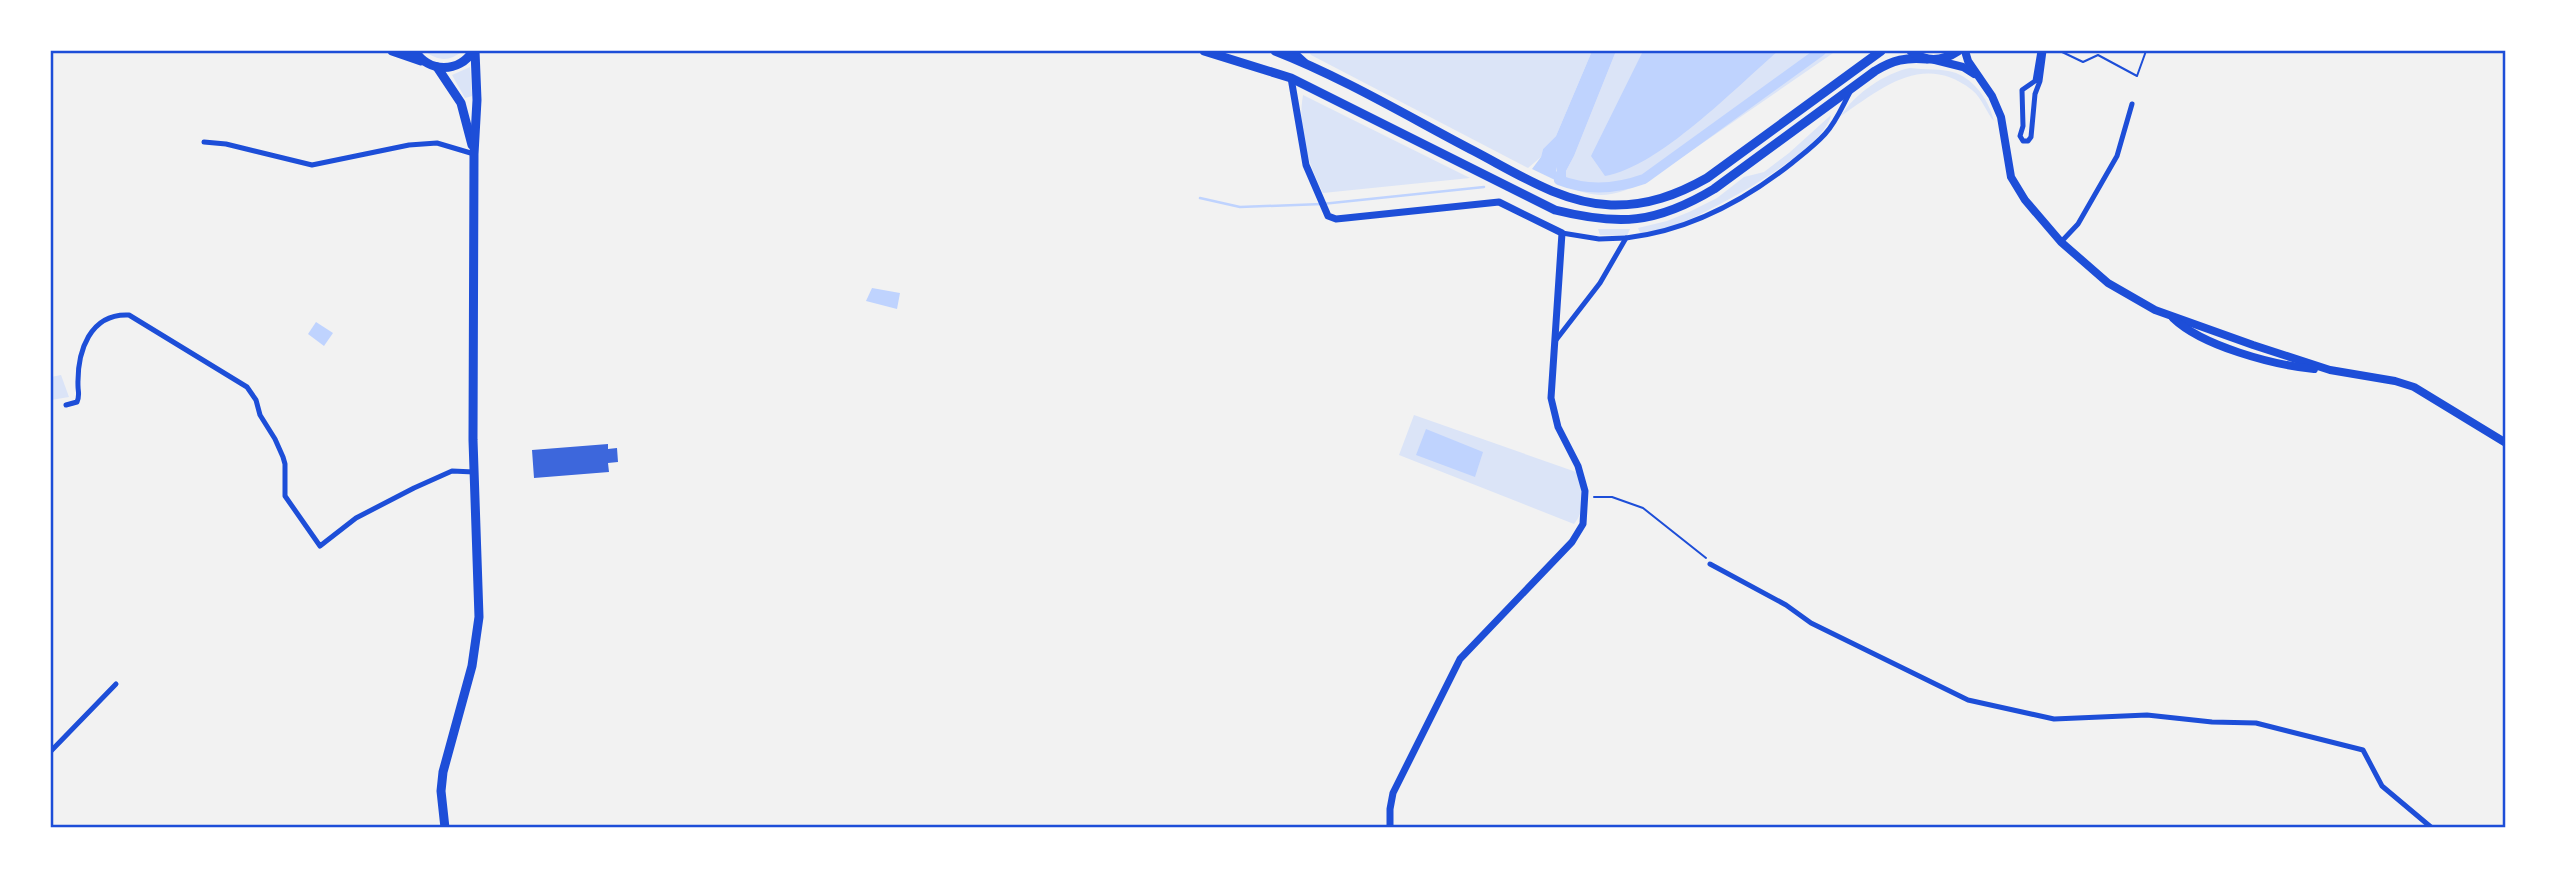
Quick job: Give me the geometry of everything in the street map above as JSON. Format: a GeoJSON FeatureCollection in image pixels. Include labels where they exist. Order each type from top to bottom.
{"type":"FeatureCollection","features":[{"type":"Feature","properties":{"kind":"main road"},"geometry":{"type":"LineString","coordinates":[[391,51],[437,67],[456,66],[474,51]]}},
{"type":"Feature","properties":{"kind":"main road"},"geometry":{"type":"LineString","coordinates":[[415,51],[426,63]]}},
{"type":"Feature","properties":{"kind":"main road"},"geometry":{"type":"LineString","coordinates":[[445,828],[441,791],[443,772],[471,666],[479,617],[474,472],[474,154],[477,100],[474,51]]}},
{"type":"Feature","properties":{"kind":"main road"},"geometry":{"type":"LineString","coordinates":[[1204,51],[1291,78],[1555,210],[1592,219],[1619,220],[1654,216],[1695,201],[1875,71],[1910,57],[1946,58],[1958,51]]}},
{"type":"Feature","properties":{"kind":"main road"},"geometry":{"type":"LineString","coordinates":[[1275,51],[1306,63],[1566,198],[1610,205],[1637,204],[1667,198],[1687,190],[1881,51]]}},
{"type":"Feature","properties":{"kind":"main road"},"geometry":{"type":"LineString","coordinates":[[1911,51],[1963,67],[1980,77]]}},
{"type":"Feature","properties":{"kind":"main road"},"geometry":{"type":"LineString","coordinates":[[1965,51],[1968,61],[1992,96],[2001,117],[2011,177],[2025,200],[2061,242],[2108,283],[2172,317],[2182,327],[2249,355],[2303,368],[2395,381],[2414,387],[2506,443]]}},
{"type":"Feature","properties":{"kind":"main road"},"geometry":{"type":"LineString","coordinates":[[437,67],[461,103],[474,154]]}},
{"type":"Feature","properties":{"kind":"street"},"geometry":{"type":"LineString","coordinates":[[1293,51],[1306,63]]}},
{"type":"Feature","properties":{"kind":"street"},"geometry":{"type":"LineString","coordinates":[[2042,51],[2031,137],[2023,141],[2020,136],[2023,126],[2022,90],[2035,81],[2042,51]]}},
{"type":"Feature","properties":{"kind":"street"},"geometry":{"type":"LineString","coordinates":[[1291,78],[1307,165],[1328,216],[1336,219],[1499,202],[1562,233],[1599,239],[1654,235],[1679,228],[1713,213],[1767,182],[1826,133],[1853,87]]}},
{"type":"Feature","properties":{"kind":"street"},"geometry":{"type":"LineString","coordinates":[[2061,242],[2078,224],[2117,156],[2132,104]]}},
{"type":"Feature","properties":{"kind":"street"},"geometry":{"type":"LineString","coordinates":[[204,142],[226,144],[312,165],[409,145],[437,143],[474,154]]}},
{"type":"Feature","properties":{"kind":"street"},"geometry":{"type":"LineString","coordinates":[[1390,828],[1390,809],[1394,793],[1461,659],[1572,542],[1583,524],[1584,481],[1558,427],[1551,398],[1562,233]]}},
{"type":"Feature","properties":{"kind":"street"},"geometry":{"type":"LineString","coordinates":[[1556,340],[1600,283],[1626,238]]}},
{"type":"Feature","properties":{"kind":"street"},"geometry":{"type":"LineString","coordinates":[[66,405],[79,399],[81,351],[97,325],[110,315],[130,315],[247,387],[253,394],[260,415],[275,439],[285,464],[285,496],[320,546],[356,518],[414,488],[452,471],[474,472]]}},
{"type":"Feature","properties":{"kind":"street"},"geometry":{"type":"LineString","coordinates":[[1710,564],[1786,605],[1811,623],[1968,700],[2054,719],[2147,715],[2211,722],[2256,723],[2363,750],[2382,786],[2432,828]]}},
{"type":"Feature","properties":{"kind":"street"},"geometry":{"type":"LineString","coordinates":[[51,751],[116,684]]}},
{"type":"Feature","properties":{"kind":"path"},"geometry":{"type":"LineString","coordinates":[[2060,51],[2083,62],[2098,55],[2137,76],[2146,51]]}},
{"type":"Feature","properties":{"kind":"path"},"geometry":{"type":"LineString","coordinates":[[1585,497],[1612,497],[1643,508],[1710,564]]}},
{"type":"Feature","properties":{"kind":"shaded area"},"geometry":{"type":"Polygon","coordinates":[[[425,51],[462,51],[444,59],[425,51]]]}},
{"type":"Feature","properties":{"kind":"shaded area"},"geometry":{"type":"Polygon","coordinates":[[[1308,51],[1592,51],[1556,136],[1543,149],[1541,157],[1528,168],[1311,55],[1308,51]]]}},
{"type":"Feature","properties":{"kind":"shaded area"},"geometry":{"type":"Polygon","coordinates":[[[1616,51],[1836,51],[1649,180],[1618,193],[1598,195],[1566,185],[1566,171],[1616,51]]]}},
{"type":"Feature","properties":{"kind":"shaded area"},"geometry":{"type":"Polygon","coordinates":[[[470,67],[472,96],[465,98],[452,75],[470,67]]]}},
{"type":"Feature","properties":{"kind":"shaded area"},"geometry":{"type":"Polygon","coordinates":[[[1910,68],[1945,70],[1970,81],[1981,92],[1994,121],[1972,90],[1954,79],[1937,74],[1920,74],[1888,85],[1841,116],[1854,100],[1871,86],[1910,68]]]}},
{"type":"Feature","properties":{"kind":"shaded area"},"geometry":{"type":"Polygon","coordinates":[[[1303,95],[1470,178],[1323,193],[1305,146],[1301,121],[1303,95]]]}},
{"type":"Feature","properties":{"kind":"shaded area"},"geometry":{"type":"Polygon","coordinates":[[[1831,115],[1824,130],[1808,146],[1762,180],[1689,220],[1641,235],[1638,228],[1689,212],[1717,198],[1744,177],[1764,172],[1831,115]]]}},
{"type":"Feature","properties":{"kind":"shaded area"},"geometry":{"type":"Polygon","coordinates":[[[1598,229],[1630,229],[1627,236],[1600,235],[1598,229]]]}},
{"type":"Feature","properties":{"kind":"shaded area"},"geometry":{"type":"Polygon","coordinates":[[[61,375],[69,397],[51,400],[51,377],[61,375]]]}},
{"type":"Feature","properties":{"kind":"shaded area"},"geometry":{"type":"Polygon","coordinates":[[[1414,415],[1579,473],[1583,500],[1578,518],[1574,524],[1399,455],[1414,415]]]}},
{"type":"Feature","properties":{"kind":"water"},"geometry":{"type":"Polygon","coordinates":[[[1592,51],[1616,51],[1566,171],[1566,185],[1557,180],[1557,167],[1555,180],[1532,169],[1541,157],[1543,149],[1556,136],[1592,51]]]}},
{"type":"Feature","properties":{"kind":"water"},"geometry":{"type":"Polygon","coordinates":[[[1643,51],[1778,51],[1672,142],[1626,170],[1605,176],[1591,156],[1643,51]]]}},
{"type":"Feature","properties":{"kind":"water"},"geometry":{"type":"Polygon","coordinates":[[[872,288],[900,293],[897,309],[866,301],[872,288]]]}},
{"type":"Feature","properties":{"kind":"water"},"geometry":{"type":"Polygon","coordinates":[[[316,322],[333,333],[324,346],[308,334],[316,322]]]}},
{"type":"Feature","properties":{"kind":"water"},"geometry":{"type":"Polygon","coordinates":[[[1426,429],[1483,452],[1475,477],[1416,455],[1426,429]]]}},
{"type":"Feature","properties":{"kind":"building"},"geometry":{"type":"Polygon","coordinates":[[[608,444],[608,449],[617,448],[618,462],[608,463],[609,472],[534,478],[532,450],[608,444]]]}},
{"type":"Feature","properties":{"kind":"waterway"},"geometry":{"type":"LineString","coordinates":[[1560,175],[1559,180],[1591,187],[1612,187],[1644,179],[1821,51]]}},
{"type":"Feature","properties":{"kind":"waterway"},"geometry":{"type":"LineString","coordinates":[[1200,198],[1240,207],[1322,204],[1484,187]]}}]}
